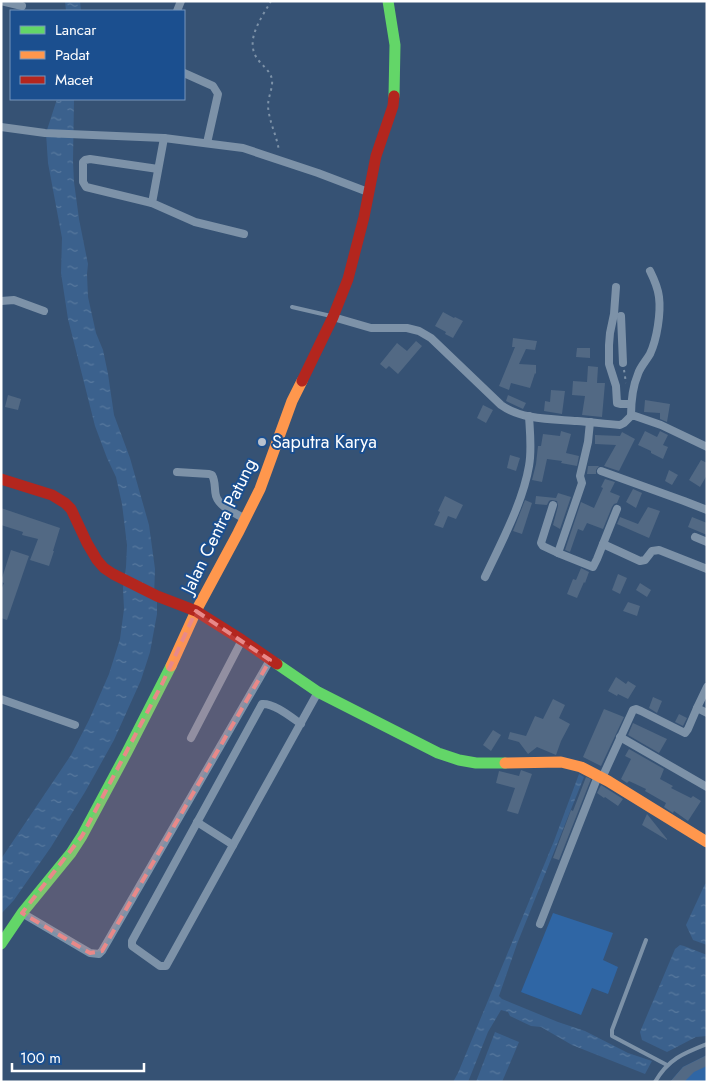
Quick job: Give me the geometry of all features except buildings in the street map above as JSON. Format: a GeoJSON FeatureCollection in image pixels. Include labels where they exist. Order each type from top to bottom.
{"type":"FeatureCollection","features":[{"type":"Feature","properties":{"kind":"street"},"geometry":{"type":"LineString","coordinates":[[1,1],[22,6]]}},
{"type":"Feature","properties":{"kind":"street","name":"Jalan Centra Patung"},"geometry":{"type":"LineString","coordinates":[[1,944],[22,913],[71,853],[82,836],[162,684],[196,611],[246,518],[260,489],[292,401],[333,317],[348,279],[364,217],[376,156],[393,106],[395,45],[388,1]]}},
{"type":"Feature","properties":{"kind":"street"},"geometry":{"type":"LineString","coordinates":[[185,73],[213,86],[218,94],[207,143]]}},
{"type":"Feature","properties":{"kind":"street"},"geometry":{"type":"LineString","coordinates":[[1,127],[45,133],[164,138],[243,148],[368,192]]}},
{"type":"Feature","properties":{"kind":"street"},"geometry":{"type":"LineString","coordinates":[[152,202],[164,138]]}},
{"type":"Feature","properties":{"kind":"street"},"geometry":{"type":"LineString","coordinates":[[158,169],[90,159],[83,162],[83,182],[86,187],[152,202],[195,222],[244,234]]}},
{"type":"Feature","properties":{"kind":"street"},"geometry":{"type":"LineString","coordinates":[[333,317],[371,328],[407,328],[419,331],[431,338],[508,410],[549,419],[620,425],[624,424],[631,416],[632,390],[638,372],[649,356],[656,338],[659,296],[650,271]]}},
{"type":"Feature","properties":{"kind":"street"},"geometry":{"type":"LineString","coordinates":[[616,287],[614,314],[610,333],[609,364],[616,386],[617,403],[631,404]]}},
{"type":"Feature","properties":{"kind":"street"},"geometry":{"type":"LineString","coordinates":[[1,301],[14,300],[44,311]]}},
{"type":"Feature","properties":{"kind":"street"},"geometry":{"type":"LineString","coordinates":[[621,316],[624,363]]}},
{"type":"Feature","properties":{"kind":"street"},"geometry":{"type":"LineString","coordinates":[[485,577],[509,526],[530,465],[529,416]]}},
{"type":"Feature","properties":{"kind":"street"},"geometry":{"type":"LineString","coordinates":[[631,416],[661,425],[707,447]]}},
{"type":"Feature","properties":{"kind":"street"},"geometry":{"type":"LineString","coordinates":[[558,552],[582,483],[580,476],[588,442],[590,422]]}},
{"type":"Feature","properties":{"kind":"street"},"geometry":{"type":"LineString","coordinates":[[601,471],[707,510]]}},
{"type":"Feature","properties":{"kind":"street"},"geometry":{"type":"LineString","coordinates":[[177,472],[212,475],[217,498],[222,504],[246,518]]}},
{"type":"Feature","properties":{"kind":"street"},"geometry":{"type":"LineString","coordinates":[[1,479],[52,495],[65,503],[71,509],[87,543],[104,568],[157,596],[196,611],[318,692],[438,752],[459,760],[476,763],[571,763],[600,777],[707,842]]}},
{"type":"Feature","properties":{"kind":"street"},"geometry":{"type":"LineString","coordinates":[[553,505],[541,543],[542,546],[593,566],[617,509]]}},
{"type":"Feature","properties":{"kind":"street"},"geometry":{"type":"LineString","coordinates":[[695,537],[707,542]]}},
{"type":"Feature","properties":{"kind":"street"},"geometry":{"type":"LineString","coordinates":[[603,544],[640,561],[645,560],[652,551],[659,550],[707,569]]}},
{"type":"Feature","properties":{"kind":"street"},"geometry":{"type":"LineString","coordinates":[[191,738],[242,640]]}},
{"type":"Feature","properties":{"kind":"street"},"geometry":{"type":"LineString","coordinates":[[22,913],[90,953],[99,954],[102,952],[270,660]]}},
{"type":"Feature","properties":{"kind":"street"},"geometry":{"type":"LineString","coordinates":[[540,924],[600,777],[633,710],[641,710],[684,733],[707,686]]}},
{"type":"Feature","properties":{"kind":"street"},"geometry":{"type":"LineString","coordinates":[[301,724],[267,704],[262,704],[132,941],[132,946],[160,966],[166,966],[301,724],[318,692]]}},
{"type":"Feature","properties":{"kind":"street"},"geometry":{"type":"LineString","coordinates":[[1,699],[75,725]]}},
{"type":"Feature","properties":{"kind":"street"},"geometry":{"type":"LineString","coordinates":[[697,708],[707,713]]}},
{"type":"Feature","properties":{"kind":"street"},"geometry":{"type":"LineString","coordinates":[[620,737],[707,787]]}},
{"type":"Feature","properties":{"kind":"street"},"geometry":{"type":"LineString","coordinates":[[197,822],[233,845]]}},
{"type":"Feature","properties":{"kind":"lane"},"geometry":{"type":"LineString","coordinates":[[292,306],[333,317]]}},
{"type":"Feature","properties":{"kind":"lane"},"geometry":{"type":"LineString","coordinates":[[646,940],[612,1030],[612,1036],[667,1065]]}},
{"type":"Feature","properties":{"kind":"lane"},"geometry":{"type":"LineString","coordinates":[[655,1082],[667,1065],[683,1053],[707,1044]]}},
{"type":"Feature","properties":{"kind":"path"},"geometry":{"type":"LineString","coordinates":[[270,1],[256,27],[252,45],[258,60],[272,78],[268,104],[277,140],[279,161]]}},
{"type":"Feature","properties":{"kind":"highlighted area"},"geometry":{"type":"Polygon","coordinates":[[[196,611],[270,660],[102,951],[90,953],[22,913],[82,836],[162,684],[196,611]]]}},
{"type":"Feature","properties":{"kind":"shaded area"},"geometry":{"type":"Polygon","coordinates":[[[553,913],[613,933],[603,960],[618,967],[608,994],[592,988],[581,1015],[521,992],[553,913]]]}},
{"type":"Feature","properties":{"kind":"shaded area"},"geometry":{"type":"Polygon","coordinates":[[[707,1055],[707,1082],[670,1082],[683,1067],[707,1055]]]}},
{"type":"Feature","properties":{"kind":"water"},"geometry":{"type":"Polygon","coordinates":[[[65,1],[80,1],[81,10],[66,10],[65,1]]]}},
{"type":"Feature","properties":{"kind":"water"},"geometry":{"type":"Polygon","coordinates":[[[57,100],[74,100],[74,182],[88,264],[88,297],[96,333],[103,350],[114,415],[130,458],[149,525],[155,569],[154,597],[157,602],[157,614],[150,652],[141,680],[114,740],[51,847],[14,900],[1,914],[1,859],[71,755],[89,720],[109,674],[120,639],[124,609],[123,588],[127,545],[122,504],[116,477],[95,426],[68,319],[61,273],[62,238],[48,163],[46,133],[57,100]]]}},
{"type":"Feature","properties":{"kind":"water"},"geometry":{"type":"Polygon","coordinates":[[[579,774],[584,777],[517,944],[499,996],[502,999],[558,1022],[585,1031],[628,1053],[652,1061],[645,1074],[572,1045],[541,1027],[531,1026],[510,1016],[508,1012],[501,1010],[488,1032],[468,1082],[453,1082],[554,841],[579,774]]]}},
{"type":"Feature","properties":{"kind":"water"},"geometry":{"type":"Polygon","coordinates":[[[707,883],[707,945],[693,940],[686,925],[707,883]]]}},
{"type":"Feature","properties":{"kind":"water"},"geometry":{"type":"Polygon","coordinates":[[[680,945],[707,955],[707,1036],[696,1037],[667,1052],[642,1040],[640,1032],[675,949],[680,945]]]}},
{"type":"Feature","properties":{"kind":"water"},"geometry":{"type":"Polygon","coordinates":[[[495,1032],[519,1042],[502,1082],[476,1082],[495,1032]]]}},
{"type":"Feature","properties":{"kind":"traffic: fast"},"geometry":{"type":"LineString","coordinates":[[388,1],[395,45],[394,96]]}},
{"type":"Feature","properties":{"kind":"traffic: fast"},"geometry":{"type":"LineString","coordinates":[[277,664],[318,692],[438,753],[476,763],[505,763]]}},
{"type":"Feature","properties":{"kind":"traffic: fast"},"geometry":{"type":"LineString","coordinates":[[1,944],[22,913],[71,853],[82,836],[171,666]]}},
{"type":"Feature","properties":{"kind":"traffic: slow"},"geometry":{"type":"LineString","coordinates":[[171,666],[196,611],[260,489],[292,401],[302,381]]}},
{"type":"Feature","properties":{"kind":"traffic: slow"},"geometry":{"type":"LineString","coordinates":[[505,763],[561,762],[581,767],[608,781],[707,842]]}},
{"type":"Feature","properties":{"kind":"traffic: jam"},"geometry":{"type":"LineString","coordinates":[[302,381],[333,317],[348,279],[364,217],[376,156],[393,106],[394,96]]}},
{"type":"Feature","properties":{"kind":"traffic: jam"},"geometry":{"type":"LineString","coordinates":[[1,479],[52,495],[65,503],[71,509],[87,543],[104,568],[157,596],[196,611],[277,664]]}},
{"type":"Feature","properties":{"kind":"place","name":"Saputra Karya"},"geometry":{"type":"Point","coordinates":[262,442]}}]}
